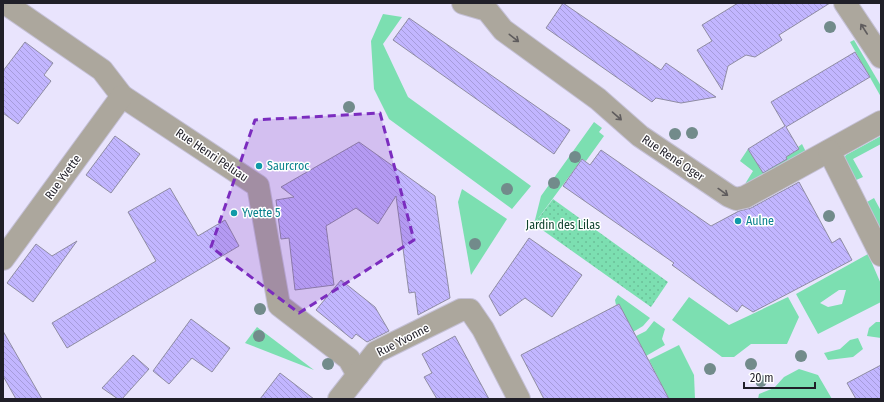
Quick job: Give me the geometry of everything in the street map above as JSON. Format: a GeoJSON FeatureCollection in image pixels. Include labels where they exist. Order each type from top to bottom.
{"type":"FeatureCollection","features":[{"type":"Feature","properties":{"kind":"street","name":"Rue René Oger"},"geometry":{"type":"LineString","coordinates":[[463,3],[496,6],[503,30],[598,99],[640,136],[729,196],[736,198],[745,197],[881,122]]}},
{"type":"Feature","properties":{"kind":"street"},"geometry":{"type":"LineString","coordinates":[[845,3],[881,57]]}},
{"type":"Feature","properties":{"kind":"street","name":"Rue Henri Peluau"},"geometry":{"type":"LineString","coordinates":[[4,5],[25,15],[102,70],[122,96],[258,186],[279,305],[349,359],[358,375]]}},
{"type":"Feature","properties":{"kind":"street","name":"Rue Yvette"},"geometry":{"type":"LineString","coordinates":[[3,259],[122,96]]}},
{"type":"Feature","properties":{"kind":"street"},"geometry":{"type":"LineString","coordinates":[[829,151],[881,255]]}},
{"type":"Feature","properties":{"kind":"street","name":"Rue Yvonne"},"geometry":{"type":"LineString","coordinates":[[339,399],[376,352],[462,310],[470,310],[483,329],[519,399]]}},
{"type":"Feature","properties":{"kind":"highlighted area"},"geometry":{"type":"Polygon","coordinates":[[[380,113],[414,240],[299,313],[211,247],[255,120],[380,113]]]}},
{"type":"Feature","properties":{"kind":"green space"},"geometry":{"type":"Polygon","coordinates":[[[383,14],[402,17],[383,44],[408,97],[531,186],[512,209],[389,119],[374,89],[371,41],[383,14]]]}},
{"type":"Feature","properties":{"kind":"green space"},"geometry":{"type":"Polygon","coordinates":[[[854,40],[881,86],[881,97],[850,42],[854,40]]]}},
{"type":"Feature","properties":{"kind":"green space"},"geometry":{"type":"Polygon","coordinates":[[[594,122],[602,128],[599,132],[604,136],[586,161],[582,159],[534,224],[541,196],[594,122]]]}},
{"type":"Feature","properties":{"kind":"green space"},"geometry":{"type":"Polygon","coordinates":[[[881,136],[881,144],[853,159],[863,177],[854,181],[843,160],[846,155],[881,136]]]}},
{"type":"Feature","properties":{"kind":"green space"},"geometry":{"type":"Polygon","coordinates":[[[802,144],[806,152],[745,184],[753,171],[740,161],[748,149],[762,171],[799,149],[798,147],[802,144]]]}},
{"type":"Feature","properties":{"kind":"green space"},"geometry":{"type":"Polygon","coordinates":[[[462,189],[507,219],[471,275],[458,202],[462,189]]]}},
{"type":"Feature","properties":{"kind":"green space"},"geometry":{"type":"Polygon","coordinates":[[[874,198],[881,211],[881,238],[867,202],[874,198]]]}},
{"type":"Feature","properties":{"kind":"green space","name":"Jardin des Lilas"},"geometry":{"type":"Polygon","coordinates":[[[553,199],[668,282],[651,307],[534,224],[553,199]]]}},
{"type":"Feature","properties":{"kind":"green space"},"geometry":{"type":"Polygon","coordinates":[[[868,254],[881,284],[881,302],[818,334],[796,294],[868,254]],[[839,290],[820,303],[828,307],[842,304],[846,290],[839,290]]]}},
{"type":"Feature","properties":{"kind":"green space"},"geometry":{"type":"Polygon","coordinates":[[[618,295],[650,318],[643,326],[633,332],[619,304],[616,305],[615,300],[618,295]]]}},
{"type":"Feature","properties":{"kind":"green space"},"geometry":{"type":"Polygon","coordinates":[[[689,297],[729,325],[788,297],[799,317],[787,344],[751,344],[734,357],[722,357],[672,320],[689,297]]]}},
{"type":"Feature","properties":{"kind":"green space"},"geometry":{"type":"Polygon","coordinates":[[[654,321],[665,329],[662,339],[665,345],[646,356],[636,336],[646,331],[654,321]]]}},
{"type":"Feature","properties":{"kind":"green space"},"geometry":{"type":"Polygon","coordinates":[[[876,322],[881,322],[881,338],[867,336],[869,328],[876,322]]]}},
{"type":"Feature","properties":{"kind":"green space"},"geometry":{"type":"Polygon","coordinates":[[[257,327],[314,370],[245,343],[257,327]]]}},
{"type":"Feature","properties":{"kind":"green space"},"geometry":{"type":"Polygon","coordinates":[[[858,338],[863,349],[853,357],[828,360],[824,353],[840,349],[850,340],[858,338]]]}},
{"type":"Feature","properties":{"kind":"green space"},"geometry":{"type":"Polygon","coordinates":[[[679,345],[694,375],[695,399],[669,399],[649,360],[679,345]]]}},
{"type":"Feature","properties":{"kind":"green space"},"geometry":{"type":"Polygon","coordinates":[[[799,369],[818,375],[832,399],[758,399],[759,394],[774,388],[784,377],[799,369]]]}},
{"type":"Feature","properties":{"kind":"building"},"geometry":{"type":"Polygon","coordinates":[[[563,3],[661,70],[666,63],[716,97],[681,103],[656,98],[652,102],[546,28],[563,3]]]}},
{"type":"Feature","properties":{"kind":"building"},"geometry":{"type":"Polygon","coordinates":[[[738,3],[830,3],[779,35],[782,40],[755,57],[746,55],[728,66],[722,90],[697,50],[712,41],[702,25],[738,3]]]}},
{"type":"Feature","properties":{"kind":"building"},"geometry":{"type":"Polygon","coordinates":[[[409,18],[570,130],[554,154],[393,40],[409,18]]]}},
{"type":"Feature","properties":{"kind":"building"},"geometry":{"type":"Polygon","coordinates":[[[25,42],[53,63],[44,75],[51,81],[18,124],[3,113],[3,71],[25,42]]]}},
{"type":"Feature","properties":{"kind":"building"},"geometry":{"type":"Polygon","coordinates":[[[855,52],[870,77],[786,127],[799,149],[786,157],[787,159],[763,173],[748,149],[785,126],[771,102],[855,52]]]}},
{"type":"Feature","properties":{"kind":"building"},"geometry":{"type":"Polygon","coordinates":[[[115,136],[140,154],[111,193],[86,175],[115,136]]]}},
{"type":"Feature","properties":{"kind":"building"},"geometry":{"type":"Polygon","coordinates":[[[359,142],[435,196],[450,298],[418,315],[415,292],[409,293],[396,196],[378,224],[356,208],[326,226],[334,285],[295,290],[289,238],[281,239],[276,200],[294,197],[281,187],[359,142]]]}},
{"type":"Feature","properties":{"kind":"building"},"geometry":{"type":"Polygon","coordinates":[[[601,150],[711,226],[739,211],[751,208],[799,182],[832,243],[840,238],[852,260],[753,312],[742,305],[737,312],[672,265],[674,263],[563,186],[582,159],[590,165],[601,150]]]}},
{"type":"Feature","properties":{"kind":"building"},"geometry":{"type":"Polygon","coordinates":[[[170,188],[198,236],[225,220],[239,246],[67,348],[52,323],[156,261],[128,212],[170,188]]]}},
{"type":"Feature","properties":{"kind":"building"},"geometry":{"type":"Polygon","coordinates":[[[529,238],[582,275],[552,317],[525,298],[500,316],[489,296],[529,238]]]}},
{"type":"Feature","properties":{"kind":"building"},"geometry":{"type":"Polygon","coordinates":[[[77,241],[33,302],[7,283],[36,244],[52,256],[77,241]]]}},
{"type":"Feature","properties":{"kind":"building"},"geometry":{"type":"Polygon","coordinates":[[[341,280],[375,307],[389,331],[367,342],[356,334],[352,339],[316,310],[341,280]]]}},
{"type":"Feature","properties":{"kind":"building"},"geometry":{"type":"Polygon","coordinates":[[[619,304],[669,399],[544,399],[521,355],[619,304]]]}},
{"type":"Feature","properties":{"kind":"building"},"geometry":{"type":"Polygon","coordinates":[[[191,319],[230,348],[212,372],[192,358],[169,384],[153,371],[191,319]]]}},
{"type":"Feature","properties":{"kind":"building"},"geometry":{"type":"Polygon","coordinates":[[[3,331],[42,399],[16,399],[3,376],[3,331]]]}},
{"type":"Feature","properties":{"kind":"building"},"geometry":{"type":"Polygon","coordinates":[[[455,336],[489,399],[437,399],[424,377],[432,373],[422,354],[455,336]]]}},
{"type":"Feature","properties":{"kind":"building"},"geometry":{"type":"Polygon","coordinates":[[[133,355],[149,369],[122,399],[118,399],[102,388],[133,355]]]}},
{"type":"Feature","properties":{"kind":"building"},"geometry":{"type":"Polygon","coordinates":[[[881,365],[881,399],[856,399],[847,383],[881,365]]]}},
{"type":"Feature","properties":{"kind":"building"},"geometry":{"type":"Polygon","coordinates":[[[280,373],[314,399],[260,399],[280,373]]]}},
{"type":"Feature","properties":{"kind":"place","name":"Saurcroc"},"geometry":{"type":"Point","coordinates":[259,166]}},
{"type":"Feature","properties":{"kind":"place","name":"Yvette 5"},"geometry":{"type":"Point","coordinates":[234,213]}},
{"type":"Feature","properties":{"kind":"place","name":"Aulne"},"geometry":{"type":"Point","coordinates":[738,221]}}]}
